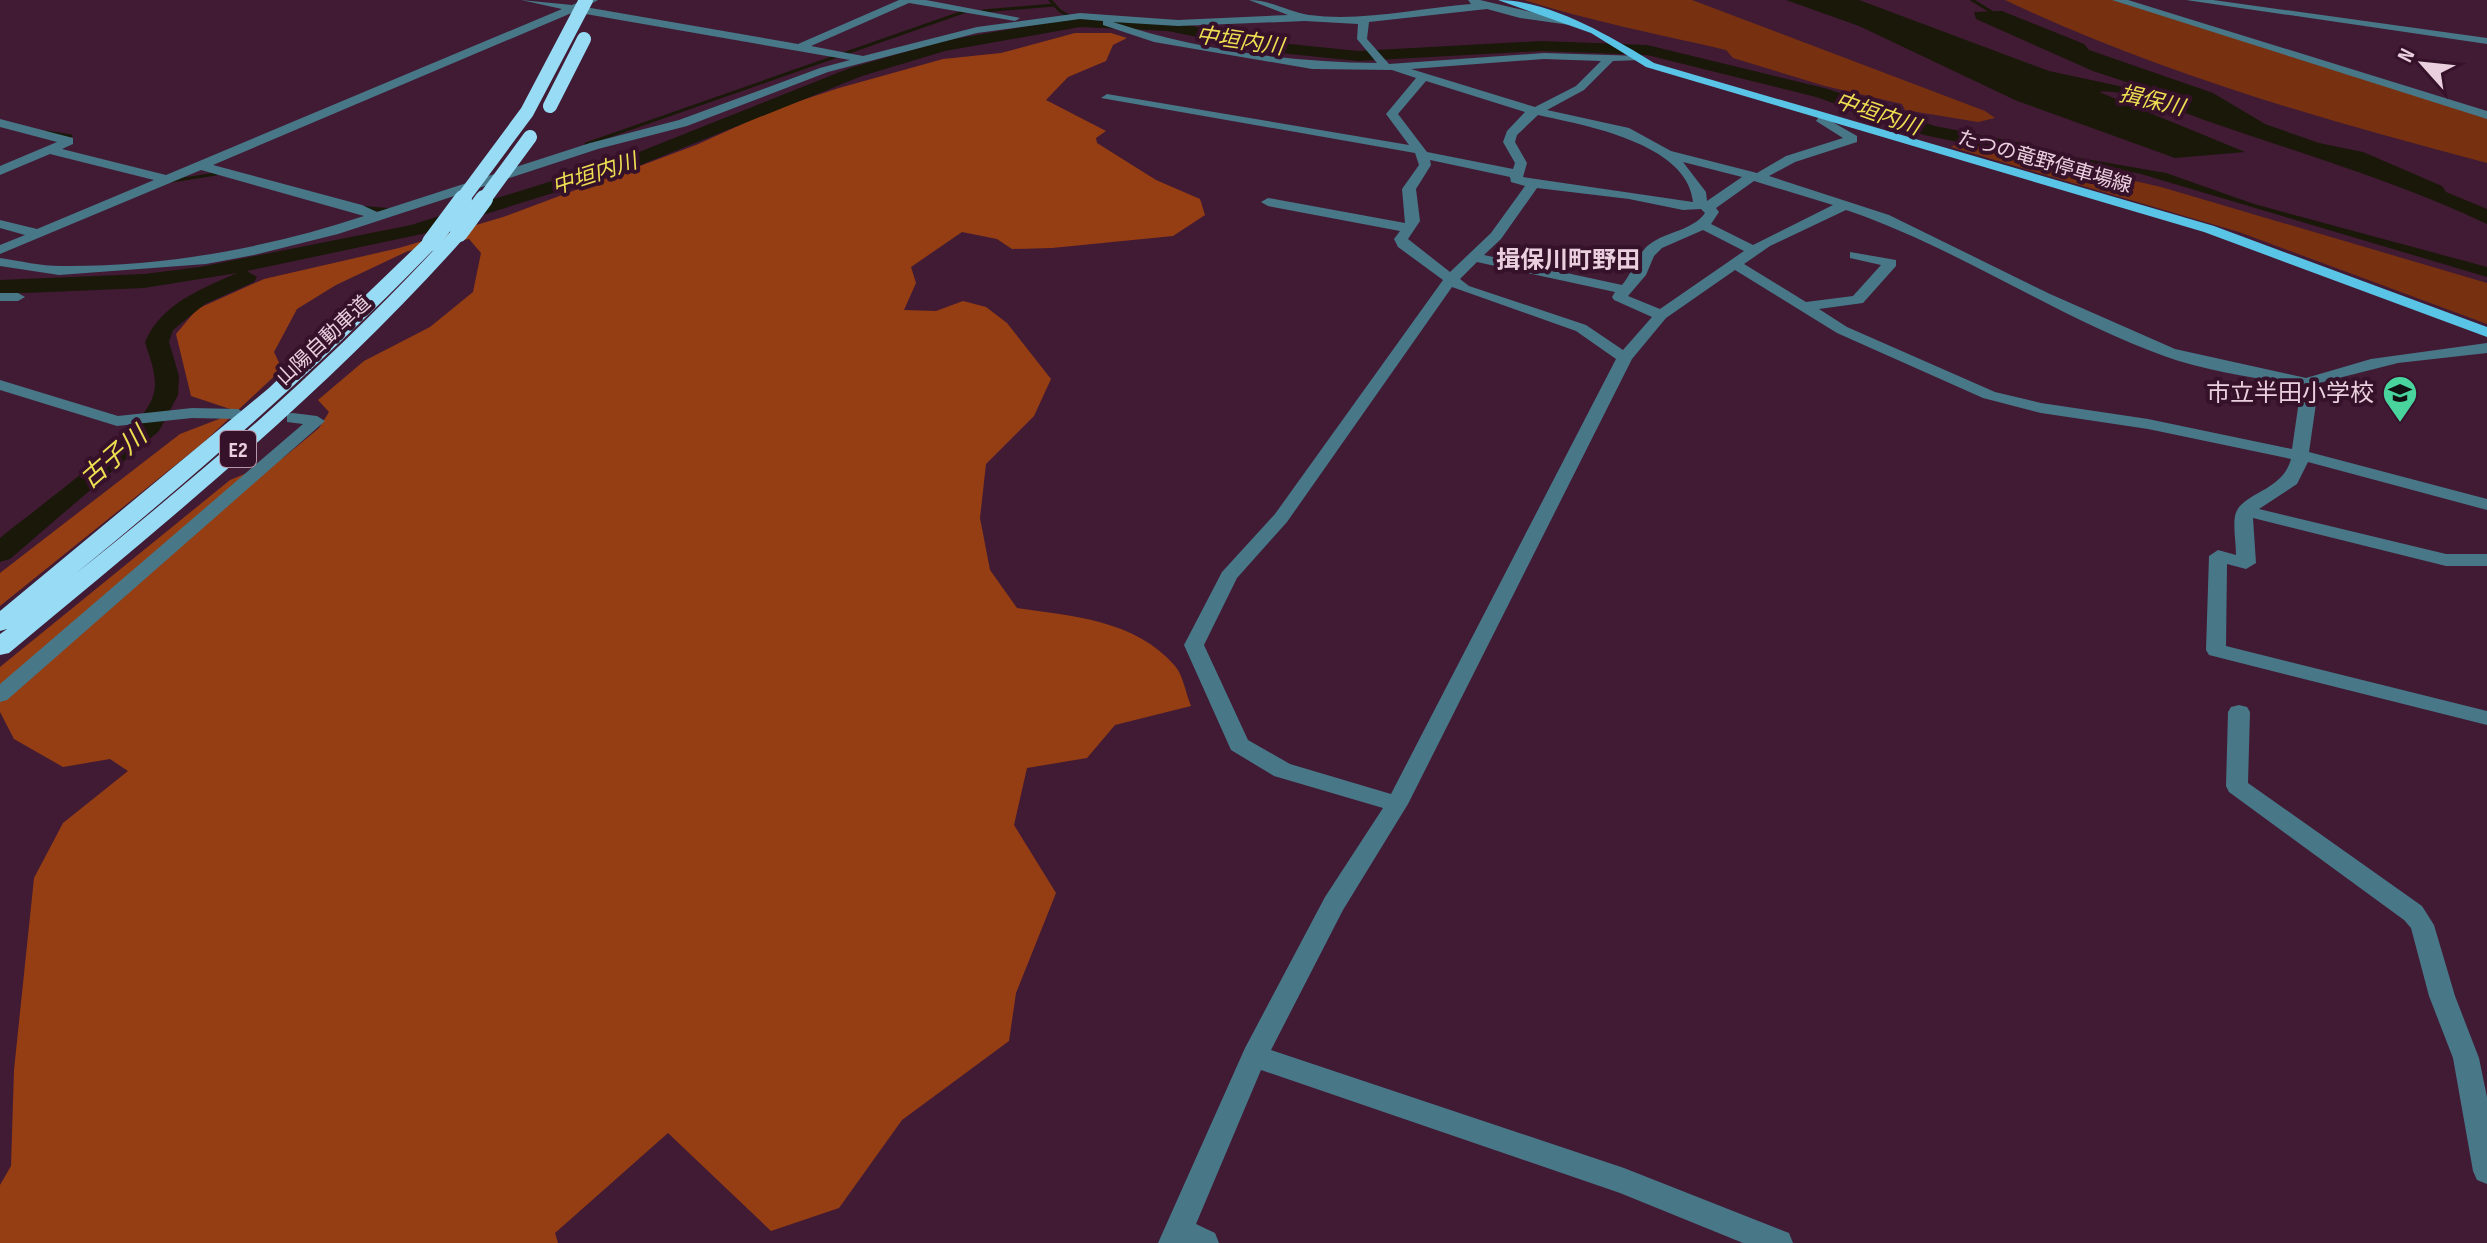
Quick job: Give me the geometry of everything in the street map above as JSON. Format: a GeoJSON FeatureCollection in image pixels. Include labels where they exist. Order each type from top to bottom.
{"type":"FeatureCollection","features":[{"type":"Feature","properties":{"kind":"highway","name":"山陽自動車道"},"geometry":{"type":"LineString","coordinates":[[0,647],[298,398],[366,335],[459,233],[498,184],[570,71],[601,0]]}},
{"type":"Feature","properties":{"kind":"highway","name":"山陽自動車道"},"geometry":{"type":"LineString","coordinates":[[0,623],[269,399],[342,334],[431,242],[527,112],[575,4]]}},
{"type":"Feature","properties":{"kind":"main road","name":"たつの竜野停車場線"},"geometry":{"type":"LineString","coordinates":[[1503,0],[1570,22],[1609,39],[1634,57],[1825,117],[2209,229],[2487,332]]}},
{"type":"Feature","properties":{"kind":"street"},"geometry":{"type":"LineString","coordinates":[[526,0],[575,4],[862,60]]}},
{"type":"Feature","properties":{"kind":"street"},"geometry":{"type":"LineString","coordinates":[[0,250],[575,4],[593,0]]}},
{"type":"Feature","properties":{"kind":"street"},"geometry":{"type":"LineString","coordinates":[[798,48],[907,0],[1030,21]]}},
{"type":"Feature","properties":{"kind":"street"},"geometry":{"type":"LineString","coordinates":[[1254,0],[1305,18]]}},
{"type":"Feature","properties":{"kind":"street"},"geometry":{"type":"LineString","coordinates":[[1468,0],[1520,15],[1570,22]]}},
{"type":"Feature","properties":{"kind":"street"},"geometry":{"type":"LineString","coordinates":[[2117,0],[2487,115]]}},
{"type":"Feature","properties":{"kind":"street"},"geometry":{"type":"LineString","coordinates":[[2191,0],[2487,41]]}},
{"type":"Feature","properties":{"kind":"street"},"geometry":{"type":"LineString","coordinates":[[0,262],[59,271],[206,260],[305,239],[594,146],[683,123],[802,77],[954,34],[1030,21],[1086,17],[1178,23],[1305,18],[1364,21],[1412,12],[1485,6]]}},
{"type":"Feature","properties":{"kind":"street"},"geometry":{"type":"LineString","coordinates":[[1060,7],[1133,32],[1277,62],[1388,67],[1520,56],[1634,57]]}},
{"type":"Feature","properties":{"kind":"street"},"geometry":{"type":"LineString","coordinates":[[1364,21],[1361,31],[1368,48],[1388,67],[1535,111],[1625,131],[1672,156],[1845,205],[1901,225],[2045,297],[2170,353],[2310,384],[2336,372],[2450,351],[2487,348]]}},
{"type":"Feature","properties":{"kind":"street"},"geometry":{"type":"LineString","coordinates":[[1610,58],[1580,88],[1535,111],[1511,134],[1509,142],[1521,163],[1516,179],[1683,206],[1712,205],[1767,171],[1816,149],[1853,139],[1822,121],[1825,117]]}},
{"type":"Feature","properties":{"kind":"street"},"geometry":{"type":"LineString","coordinates":[[1422,78],[1392,114],[1420,152],[1425,165],[1409,189],[1414,213],[1401,239],[1403,244],[1450,280],[1501,304],[1581,328],[1625,358]]}},
{"type":"Feature","properties":{"kind":"street"},"geometry":{"type":"LineString","coordinates":[[1107,98],[1420,152],[1517,174]]}},
{"type":"Feature","properties":{"kind":"street"},"geometry":{"type":"LineString","coordinates":[[0,123],[68,139],[51,150],[0,171]]}},
{"type":"Feature","properties":{"kind":"street"},"geometry":{"type":"LineString","coordinates":[[51,150],[169,180]]}},
{"type":"Feature","properties":{"kind":"street"},"geometry":{"type":"LineString","coordinates":[[1661,315],[1619,297],[1641,272],[1647,254],[1657,245],[1703,225],[1712,212],[1704,205],[1672,156]]}},
{"type":"Feature","properties":{"kind":"street"},"geometry":{"type":"LineString","coordinates":[[202,166],[357,208],[376,217]]}},
{"type":"Feature","properties":{"kind":"street"},"geometry":{"type":"LineString","coordinates":[[1397,804],[1282,770],[1239,745],[1194,645],[1229,576],[1281,518],[1450,280],[1496,236],[1533,184]]}},
{"type":"Feature","properties":{"kind":"street"},"geometry":{"type":"LineString","coordinates":[[1268,202],[1408,228]]}},
{"type":"Feature","properties":{"kind":"street"},"geometry":{"type":"LineString","coordinates":[[1185,1239],[1254,1056],[1334,904],[1397,804],[1625,358],[1661,315],[1754,251],[1845,205]]}},
{"type":"Feature","properties":{"kind":"street"},"geometry":{"type":"LineString","coordinates":[[0,224],[40,234]]}},
{"type":"Feature","properties":{"kind":"street"},"geometry":{"type":"LineString","coordinates":[[1703,225],[1754,251]]}},
{"type":"Feature","properties":{"kind":"street"},"geometry":{"type":"LineString","coordinates":[[1807,306],[1858,300],[1891,263],[1855,255]]}},
{"type":"Feature","properties":{"kind":"street"},"geometry":{"type":"LineString","coordinates":[[1474,257],[1624,290]]}},
{"type":"Feature","properties":{"kind":"street"},"geometry":{"type":"LineString","coordinates":[[1736,265],[1877,349],[1989,395],[2041,408],[2148,424],[2299,456],[2487,505]]}},
{"type":"Feature","properties":{"kind":"street"},"geometry":{"type":"LineString","coordinates":[[0,297],[18,297]]}},
{"type":"Feature","properties":{"kind":"street"},"geometry":{"type":"LineString","coordinates":[[2246,511],[2291,483],[2297,473],[2310,384]]}},
{"type":"Feature","properties":{"kind":"street"},"geometry":{"type":"LineString","coordinates":[[0,385],[117,421],[176,414],[238,414]]}},
{"type":"Feature","properties":{"kind":"street"},"geometry":{"type":"LineString","coordinates":[[0,695],[317,421],[293,418]]}},
{"type":"Feature","properties":{"kind":"street"},"geometry":{"type":"LineString","coordinates":[[2246,511],[2257,517],[2446,560],[2487,560]]}},
{"type":"Feature","properties":{"kind":"street"},"geometry":{"type":"LineString","coordinates":[[2246,511],[2246,563],[2218,556],[2216,650],[2487,718]]}},
{"type":"Feature","properties":{"kind":"street"},"geometry":{"type":"LineString","coordinates":[[2239,712],[2237,786],[2413,913],[2422,925],[2442,996],[2470,1073],[2487,1171]]}},
{"type":"Feature","properties":{"kind":"street"},"geometry":{"type":"LineString","coordinates":[[1254,1056],[1624,1181],[1778,1243]]}},
{"type":"Feature","properties":{"kind":"shaded area"},"geometry":{"type":"Polygon","coordinates":[[[1524,0],[1692,0],[1985,111],[1995,118],[1978,122],[1905,110],[1902,104],[1825,86],[1733,58],[1726,50],[1524,0]]]}},
{"type":"Feature","properties":{"kind":"shaded area"},"geometry":{"type":"Polygon","coordinates":[[[2005,0],[2113,0],[2487,117],[2487,163],[2242,93],[2122,50],[2005,0]]]}},
{"type":"Feature","properties":{"kind":"shaded area"},"geometry":{"type":"Polygon","coordinates":[[[1075,33],[1111,33],[1127,38],[1113,45],[1106,61],[1068,77],[1046,100],[1106,131],[1096,138],[1097,143],[1156,180],[1200,199],[1205,215],[1173,236],[1052,248],[1012,249],[997,239],[962,232],[911,267],[916,283],[904,310],[936,311],[963,301],[986,307],[1007,323],[1051,379],[1034,416],[986,464],[980,518],[990,570],[1017,608],[1102,623],[1142,639],[1178,670],[1191,706],[1115,725],[1087,758],[1027,768],[1014,825],[1056,893],[1016,993],[1009,1041],[902,1120],[839,1208],[771,1231],[668,1133],[555,1233],[558,1243],[0,1243],[0,1185],[11,1166],[14,1070],[34,878],[63,823],[128,771],[110,759],[63,767],[14,739],[0,712],[0,667],[230,480],[283,458],[319,428],[329,412],[318,400],[364,361],[430,327],[473,292],[481,253],[469,239],[408,251],[336,285],[297,309],[274,352],[282,369],[204,442],[0,606],[0,573],[180,434],[219,419],[230,409],[191,396],[176,334],[197,309],[264,279],[399,248],[503,217],[696,145],[778,108],[839,88],[943,59],[1001,53],[1075,33]]]}},
{"type":"Feature","properties":{"kind":"shaded area"},"geometry":{"type":"Polygon","coordinates":[[[1962,141],[2161,187],[2487,283],[2487,324],[2239,232],[1951,147],[1962,141]]]}},
{"type":"Feature","properties":{"kind":"water","name":"揖保川"},"geometry":{"type":"Polygon","coordinates":[[[1786,0],[1859,0],[2049,71],[2175,98],[2093,71],[1976,19],[1974,12],[2002,11],[2084,44],[2089,50],[2213,93],[2265,124],[2319,143],[2363,152],[2442,186],[2446,192],[2487,209],[2487,224],[2385,182],[2170,107],[2139,97],[2099,92],[2245,152],[2175,158],[2015,100],[1859,26],[1786,0]]]}},
{"type":"Feature","properties":{"kind":"water"},"geometry":{"type":"Polygon","coordinates":[[[1987,142],[2166,173],[2254,204],[2487,267],[2487,277],[2141,174],[1987,142]]]}},
{"type":"Feature","properties":{"kind":"waterway"},"geometry":{"type":"LineString","coordinates":[[1050,0],[1060,11],[1080,22]]}},
{"type":"Feature","properties":{"kind":"waterway"},"geometry":{"type":"LineString","coordinates":[[1972,0],[1995,14]]}},
{"type":"Feature","properties":{"kind":"waterway"},"geometry":{"type":"LineString","coordinates":[[983,11],[1054,5]]}},
{"type":"Feature","properties":{"kind":"waterway"},"geometry":{"type":"LineString","coordinates":[[586,144],[969,10]]}},
{"type":"Feature","properties":{"kind":"waterway","name":"中垣内川"},"geometry":{"type":"LineString","coordinates":[[0,287],[144,281],[200,274],[415,230],[626,164],[856,72],[943,46],[1080,22],[1168,26],[1270,47],[1358,56],[1541,46],[1647,50],[1822,93],[1931,131],[2026,150]]}},
{"type":"Feature","properties":{"kind":"waterway"},"geometry":{"type":"LineString","coordinates":[[47,132],[71,136]]}},
{"type":"Feature","properties":{"kind":"waterway"},"geometry":{"type":"LineString","coordinates":[[165,182],[216,174]]}},
{"type":"Feature","properties":{"kind":"waterway"},"geometry":{"type":"LineString","coordinates":[[365,208],[387,210]]}},
{"type":"Feature","properties":{"kind":"waterway","name":"古子川"},"geometry":{"type":"LineString","coordinates":[[0,553],[150,426],[166,395],[167,376],[157,342],[163,327],[197,299],[246,277]]}},
{"type":"Feature","properties":{"kind":"place","name":"市立半田小学校"},"geometry":{"type":"Point","coordinates":[2400,424]}},
{"type":"Feature","properties":{"kind":"district","name":"揖保川町野田"},"geometry":{"type":"Point","coordinates":[1568,260]}}]}
